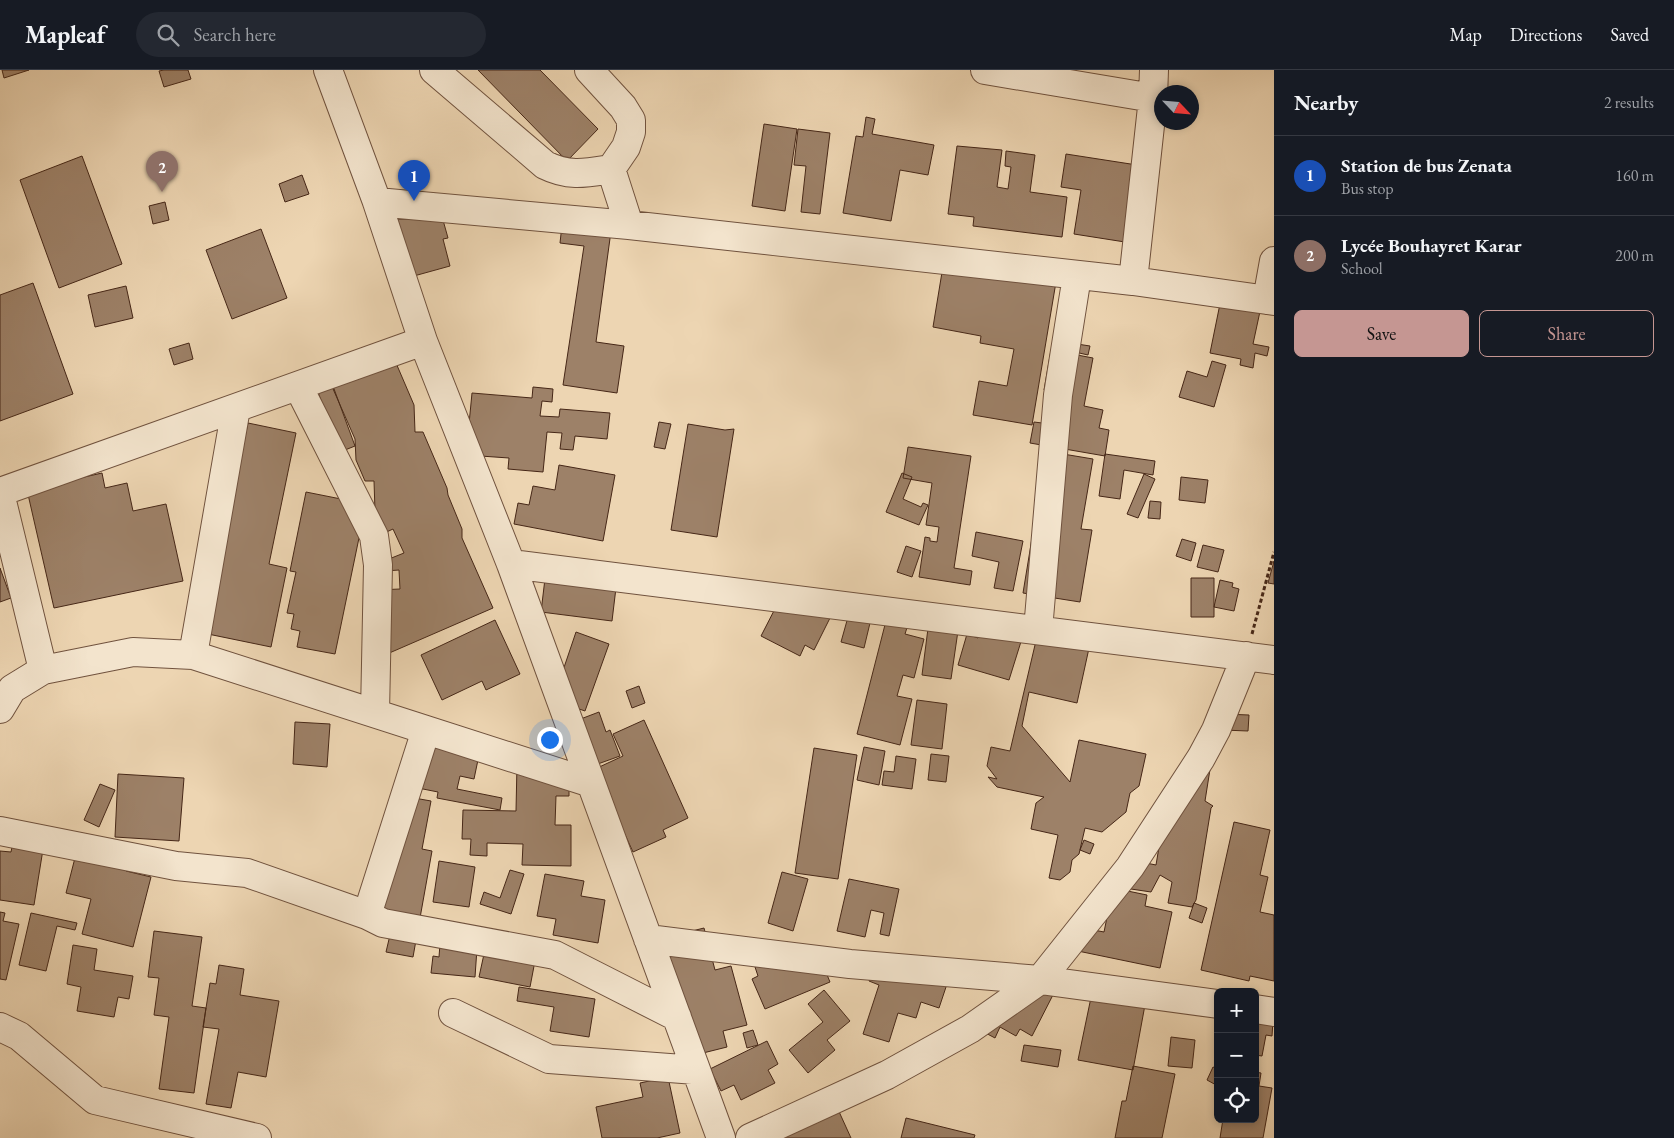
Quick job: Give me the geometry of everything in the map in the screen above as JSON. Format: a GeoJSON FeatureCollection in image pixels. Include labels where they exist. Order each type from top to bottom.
{"type":"FeatureCollection","features":[{"type":"Feature","properties":{"kind":"street"},"geometry":{"type":"LineString","coordinates":[[328,70],[377,202],[423,341],[511,564],[721,1138]]}},
{"type":"Feature","properties":{"kind":"street"},"geometry":{"type":"LineString","coordinates":[[434,70],[545,165],[558,172],[573,173],[612,169]]}},
{"type":"Feature","properties":{"kind":"street"},"geometry":{"type":"LineString","coordinates":[[589,70],[624,107],[631,120],[631,132],[626,147],[612,169],[629,225]]}},
{"type":"Feature","properties":{"kind":"street"},"geometry":{"type":"LineString","coordinates":[[985,70],[1153,98]]}},
{"type":"Feature","properties":{"kind":"street"},"geometry":{"type":"LineString","coordinates":[[1133,282],[1153,98],[1154,70]]}},
{"type":"Feature","properties":{"kind":"street"},"geometry":{"type":"LineString","coordinates":[[377,202],[629,225],[1133,282],[1271,300],[1274,261]]}},
{"type":"Feature","properties":{"kind":"street"},"geometry":{"type":"LineString","coordinates":[[1038,630],[1058,396],[1077,276]]}},
{"type":"Feature","properties":{"kind":"street"},"geometry":{"type":"LineString","coordinates":[[44,670],[0,493],[423,341]]}},
{"type":"Feature","properties":{"kind":"street"},"geometry":{"type":"LineString","coordinates":[[298,386],[374,536],[378,565],[375,713]]}},
{"type":"Feature","properties":{"kind":"street"},"geometry":{"type":"LineString","coordinates":[[193,655],[236,408]]}},
{"type":"Feature","properties":{"kind":"street"},"geometry":{"type":"LineString","coordinates":[[511,564],[1274,660]]}},
{"type":"Feature","properties":{"kind":"street"},"geometry":{"type":"LineString","coordinates":[[4,696],[44,670],[133,652],[193,655],[591,783]]}},
{"type":"Feature","properties":{"kind":"street"},"geometry":{"type":"LineString","coordinates":[[750,1138],[887,1074],[970,1029],[1040,980],[1130,867],[1201,758],[1216,730],[1246,656]]}},
{"type":"Feature","properties":{"kind":"street"},"geometry":{"type":"LineString","coordinates":[[367,915],[426,730]]}},
{"type":"Feature","properties":{"kind":"street"},"geometry":{"type":"LineString","coordinates":[[0,831],[176,866],[247,873],[367,915],[384,923],[555,955],[677,1018]]}},
{"type":"Feature","properties":{"kind":"street"},"geometry":{"type":"LineString","coordinates":[[648,939],[850,964],[1040,980],[1214,1003]]}},
{"type":"Feature","properties":{"kind":"street"},"geometry":{"type":"LineString","coordinates":[[1259,1010],[1274,1012]]}},
{"type":"Feature","properties":{"kind":"street"},"geometry":{"type":"LineString","coordinates":[[453,1013],[549,1059],[696,1070]]}},
{"type":"Feature","properties":{"kind":"street"},"geometry":{"type":"LineString","coordinates":[[0,1027],[19,1036],[95,1100],[257,1138]]}},
{"type":"Feature","properties":{"kind":"path"},"geometry":{"type":"LineString","coordinates":[[1246,656],[1274,552]]}},
{"type":"Feature","properties":{"kind":"building"},"geometry":{"type":"Polygon","coordinates":[[[2,70],[29,70],[4,78],[2,70]]]}},
{"type":"Feature","properties":{"kind":"building"},"geometry":{"type":"Polygon","coordinates":[[[188,70],[191,79],[164,87],[159,71],[188,70]]]}},
{"type":"Feature","properties":{"kind":"building"},"geometry":{"type":"Polygon","coordinates":[[[478,70],[540,70],[598,129],[567,161],[478,70]]]}},
{"type":"Feature","properties":{"kind":"building"},"geometry":{"type":"Polygon","coordinates":[[[866,117],[875,119],[872,134],[934,145],[928,175],[900,170],[891,221],[843,213],[856,136],[863,137],[866,117]]]}},
{"type":"Feature","properties":{"kind":"building"},"geometry":{"type":"Polygon","coordinates":[[[764,124],[797,129],[785,211],[752,206],[764,124]]]}},
{"type":"Feature","properties":{"kind":"building"},"geometry":{"type":"Polygon","coordinates":[[[798,129],[830,133],[820,214],[801,212],[806,166],[794,165],[798,129]]]}},
{"type":"Feature","properties":{"kind":"building"},"geometry":{"type":"Polygon","coordinates":[[[957,146],[1002,150],[997,187],[1008,189],[1011,167],[1005,166],[1006,151],[1035,155],[1030,192],[1067,197],[1062,237],[973,226],[974,217],[948,214],[957,146]]]}},
{"type":"Feature","properties":{"kind":"building"},"geometry":{"type":"Polygon","coordinates":[[[1066,154],[1137,165],[1125,242],[1074,234],[1081,190],[1061,187],[1066,154]]]}},
{"type":"Feature","properties":{"kind":"building"},"geometry":{"type":"Polygon","coordinates":[[[82,156],[122,264],[59,288],[20,180],[82,156]]]}},
{"type":"Feature","properties":{"kind":"building"},"geometry":{"type":"Polygon","coordinates":[[[302,175],[309,194],[285,202],[279,184],[302,175]]]}},
{"type":"Feature","properties":{"kind":"building"},"geometry":{"type":"Polygon","coordinates":[[[436,195],[448,238],[443,239],[450,266],[403,279],[383,210],[436,195]]]}},
{"type":"Feature","properties":{"kind":"building"},"geometry":{"type":"Polygon","coordinates":[[[165,202],[169,220],[153,224],[149,206],[165,202]]]}},
{"type":"Feature","properties":{"kind":"building"},"geometry":{"type":"Polygon","coordinates":[[[562,225],[611,231],[596,342],[624,346],[617,393],[563,385],[584,246],[560,243],[562,225]]]}},
{"type":"Feature","properties":{"kind":"building"},"geometry":{"type":"Polygon","coordinates":[[[261,229],[287,298],[232,319],[206,250],[261,229]]]}},
{"type":"Feature","properties":{"kind":"building"},"geometry":{"type":"Polygon","coordinates":[[[944,260],[1057,276],[1032,425],[973,415],[979,381],[1007,386],[1014,349],[980,343],[981,336],[933,327],[944,260]]]}},
{"type":"Feature","properties":{"kind":"building"},"geometry":{"type":"Polygon","coordinates":[[[33,283],[73,394],[0,421],[0,295],[33,283]]]}},
{"type":"Feature","properties":{"kind":"building"},"geometry":{"type":"Polygon","coordinates":[[[126,286],[133,318],[95,327],[88,295],[126,286]]]}},
{"type":"Feature","properties":{"kind":"building"},"geometry":{"type":"Polygon","coordinates":[[[1222,294],[1262,302],[1253,344],[1269,347],[1267,356],[1255,353],[1253,368],[1240,365],[1241,359],[1210,353],[1222,294]]]}},
{"type":"Feature","properties":{"kind":"building"},"geometry":{"type":"Polygon","coordinates":[[[189,343],[193,359],[174,365],[169,349],[189,343]]]}},
{"type":"Feature","properties":{"kind":"building"},"geometry":{"type":"Polygon","coordinates":[[[1077,344],[1090,346],[1088,355],[1075,352],[1077,344]]]}},
{"type":"Feature","properties":{"kind":"building"},"geometry":{"type":"Polygon","coordinates":[[[1051,350],[1093,358],[1084,406],[1103,410],[1099,428],[1109,430],[1105,456],[1030,443],[1034,422],[1050,424],[1056,391],[1044,390],[1051,350]]]}},
{"type":"Feature","properties":{"kind":"building"},"geometry":{"type":"Polygon","coordinates":[[[393,356],[414,405],[415,432],[423,432],[447,488],[462,529],[462,538],[493,608],[387,654],[377,590],[400,589],[399,570],[385,571],[384,561],[404,553],[393,529],[378,536],[374,481],[365,481],[356,460],[355,439],[330,382],[393,356]]]}},
{"type":"Feature","properties":{"kind":"building"},"geometry":{"type":"Polygon","coordinates":[[[1212,361],[1226,365],[1214,407],[1179,397],[1187,371],[1207,377],[1212,361]]]}},
{"type":"Feature","properties":{"kind":"building"},"geometry":{"type":"Polygon","coordinates":[[[330,378],[355,446],[340,452],[315,384],[330,378]]]}},
{"type":"Feature","properties":{"kind":"building"},"geometry":{"type":"Polygon","coordinates":[[[533,387],[553,389],[552,402],[542,401],[540,416],[559,417],[560,409],[610,413],[607,439],[575,436],[573,450],[560,449],[562,433],[547,432],[543,472],[508,469],[509,458],[466,455],[472,393],[532,398],[533,387]]]}},
{"type":"Feature","properties":{"kind":"building"},"geometry":{"type":"Polygon","coordinates":[[[659,422],[671,424],[665,449],[654,447],[659,422]]]}},
{"type":"Feature","properties":{"kind":"building"},"geometry":{"type":"Polygon","coordinates":[[[248,423],[296,433],[269,564],[287,568],[271,647],[203,633],[248,423]]]}},
{"type":"Feature","properties":{"kind":"building"},"geometry":{"type":"Polygon","coordinates":[[[688,424],[725,430],[734,429],[717,537],[671,530],[688,424]]]}},
{"type":"Feature","properties":{"kind":"building"},"geometry":{"type":"Polygon","coordinates":[[[908,447],[971,456],[954,568],[972,571],[970,585],[919,577],[925,537],[930,538],[930,541],[937,542],[939,527],[926,525],[932,483],[903,478],[908,447]]]}},
{"type":"Feature","properties":{"kind":"building"},"geometry":{"type":"Polygon","coordinates":[[[1057,453],[1093,459],[1081,529],[1092,530],[1080,602],[1023,593],[1033,532],[1057,453]]]}},
{"type":"Feature","properties":{"kind":"building"},"geometry":{"type":"Polygon","coordinates":[[[1105,454],[1155,461],[1153,475],[1124,470],[1120,499],[1099,496],[1105,454]]]}},
{"type":"Feature","properties":{"kind":"building"},"geometry":{"type":"Polygon","coordinates":[[[559,465],[615,475],[603,541],[514,524],[518,503],[529,505],[533,486],[555,490],[559,465]]]}},
{"type":"Feature","properties":{"kind":"building"},"geometry":{"type":"Polygon","coordinates":[[[102,473],[105,488],[127,483],[133,511],[166,504],[183,581],[54,608],[27,490],[102,473]]]}},
{"type":"Feature","properties":{"kind":"building"},"geometry":{"type":"Polygon","coordinates":[[[902,473],[912,477],[903,499],[921,507],[923,503],[928,505],[919,525],[886,512],[902,473]]]}},
{"type":"Feature","properties":{"kind":"building"},"geometry":{"type":"Polygon","coordinates":[[[1144,474],[1155,479],[1138,518],[1127,514],[1144,474]]]}},
{"type":"Feature","properties":{"kind":"building"},"geometry":{"type":"Polygon","coordinates":[[[1181,477],[1208,480],[1205,503],[1179,500],[1181,477]]]}},
{"type":"Feature","properties":{"kind":"building"},"geometry":{"type":"Polygon","coordinates":[[[306,492],[366,504],[335,654],[297,647],[300,631],[291,629],[294,614],[287,613],[296,572],[290,571],[306,492]]]}},
{"type":"Feature","properties":{"kind":"building"},"geometry":{"type":"Polygon","coordinates":[[[1150,501],[1161,502],[1160,519],[1148,518],[1150,501]]]}},
{"type":"Feature","properties":{"kind":"building"},"geometry":{"type":"Polygon","coordinates":[[[976,532],[1023,541],[1013,591],[994,588],[999,562],[972,556],[976,532]]]}},
{"type":"Feature","properties":{"kind":"building"},"geometry":{"type":"Polygon","coordinates":[[[1182,539],[1196,543],[1191,561],[1176,556],[1182,539]]]}},
{"type":"Feature","properties":{"kind":"building"},"geometry":{"type":"Polygon","coordinates":[[[1203,545],[1224,550],[1218,572],[1197,567],[1203,545]]]}},
{"type":"Feature","properties":{"kind":"building"},"geometry":{"type":"Polygon","coordinates":[[[906,546],[921,551],[912,577],[897,572],[906,546]]]}},
{"type":"Feature","properties":{"kind":"building"},"geometry":{"type":"Polygon","coordinates":[[[1274,561],[1274,584],[1268,583],[1274,561]]]}},
{"type":"Feature","properties":{"kind":"building"},"geometry":{"type":"Polygon","coordinates":[[[547,562],[618,571],[612,621],[541,612],[547,562]]]}},
{"type":"Feature","properties":{"kind":"building"},"geometry":{"type":"Polygon","coordinates":[[[0,568],[11,598],[0,602],[0,568]]]}},
{"type":"Feature","properties":{"kind":"building"},"geometry":{"type":"Polygon","coordinates":[[[1191,578],[1214,578],[1214,617],[1191,617],[1191,578]]]}},
{"type":"Feature","properties":{"kind":"building"},"geometry":{"type":"Polygon","coordinates":[[[1220,580],[1233,583],[1232,587],[1239,589],[1234,611],[1214,607],[1220,580]]]}},
{"type":"Feature","properties":{"kind":"building"},"geometry":{"type":"Polygon","coordinates":[[[779,601],[830,618],[814,650],[805,645],[800,656],[761,636],[779,601]]]}},
{"type":"Feature","properties":{"kind":"building"},"geometry":{"type":"Polygon","coordinates":[[[888,613],[910,618],[905,634],[924,639],[914,678],[903,675],[897,696],[912,699],[900,745],[857,734],[888,613]]]}},
{"type":"Feature","properties":{"kind":"building"},"geometry":{"type":"Polygon","coordinates":[[[930,613],[960,617],[951,679],[922,675],[930,613]]]}},
{"type":"Feature","properties":{"kind":"building"},"geometry":{"type":"Polygon","coordinates":[[[848,617],[870,623],[864,648],[841,642],[848,617]]]}},
{"type":"Feature","properties":{"kind":"building"},"geometry":{"type":"Polygon","coordinates":[[[983,619],[1024,632],[1009,680],[958,665],[967,634],[978,638],[983,619]]]}},
{"type":"Feature","properties":{"kind":"building"},"geometry":{"type":"Polygon","coordinates":[[[495,620],[520,674],[486,690],[482,681],[442,700],[421,655],[495,620]]]}},
{"type":"Feature","properties":{"kind":"building"},"geometry":{"type":"Polygon","coordinates":[[[1039,628],[1091,639],[1077,703],[1029,692],[1022,726],[1070,782],[1079,740],[1146,754],[1139,786],[1130,793],[1126,812],[1102,832],[1085,828],[1079,854],[1072,860],[1070,872],[1060,880],[1049,878],[1058,835],[1031,829],[1036,803],[1044,797],[997,787],[988,777],[997,779],[987,766],[991,747],[1010,751],[1039,628]]]}},
{"type":"Feature","properties":{"kind":"building"},"geometry":{"type":"Polygon","coordinates":[[[576,632],[609,644],[585,711],[553,700],[576,632]]]}},
{"type":"Feature","properties":{"kind":"building"},"geometry":{"type":"Polygon","coordinates":[[[639,686],[645,703],[632,708],[626,691],[639,686]]]}},
{"type":"Feature","properties":{"kind":"building"},"geometry":{"type":"Polygon","coordinates":[[[917,700],[947,704],[942,749],[911,745],[917,700]]]}},
{"type":"Feature","properties":{"kind":"building"},"geometry":{"type":"Polygon","coordinates":[[[599,712],[606,732],[610,730],[620,756],[595,765],[578,720],[599,712]]]}},
{"type":"Feature","properties":{"kind":"building"},"geometry":{"type":"Polygon","coordinates":[[[1224,714],[1249,715],[1248,731],[1223,730],[1224,714]]]}},
{"type":"Feature","properties":{"kind":"building"},"geometry":{"type":"Polygon","coordinates":[[[644,720],[688,818],[663,830],[666,837],[633,852],[595,769],[623,756],[613,734],[644,720]]]}},
{"type":"Feature","properties":{"kind":"building"},"geometry":{"type":"Polygon","coordinates":[[[295,722],[330,724],[327,767],[293,764],[295,722]]]}},
{"type":"Feature","properties":{"kind":"building"},"geometry":{"type":"Polygon","coordinates":[[[414,742],[479,755],[474,779],[460,776],[457,789],[502,798],[500,810],[437,798],[438,792],[398,784],[403,757],[411,759],[414,742]]]}},
{"type":"Feature","properties":{"kind":"building"},"geometry":{"type":"Polygon","coordinates":[[[864,747],[885,751],[879,785],[857,780],[864,747]]]}},
{"type":"Feature","properties":{"kind":"building"},"geometry":{"type":"Polygon","coordinates":[[[814,748],[857,755],[838,879],[795,873],[814,748]]]}},
{"type":"Feature","properties":{"kind":"building"},"geometry":{"type":"Polygon","coordinates":[[[931,754],[949,756],[946,782],[928,780],[931,754]]]}},
{"type":"Feature","properties":{"kind":"building"},"geometry":{"type":"Polygon","coordinates":[[[896,756],[916,759],[912,789],[882,785],[884,771],[894,772],[896,756]]]}},
{"type":"Feature","properties":{"kind":"building"},"geometry":{"type":"Polygon","coordinates":[[[1211,763],[1205,801],[1213,806],[1211,808],[1196,900],[1192,907],[1168,903],[1172,882],[1160,875],[1151,892],[1131,889],[1126,886],[1136,861],[1156,865],[1159,847],[1211,763]]]}},
{"type":"Feature","properties":{"kind":"building"},"geometry":{"type":"Polygon","coordinates":[[[517,764],[569,766],[569,796],[556,796],[555,825],[571,825],[571,866],[522,865],[523,844],[487,843],[487,856],[470,855],[471,839],[462,839],[463,810],[516,811],[517,764]]]}},
{"type":"Feature","properties":{"kind":"building"},"geometry":{"type":"Polygon","coordinates":[[[118,774],[184,778],[179,841],[115,837],[118,774]]]}},
{"type":"Feature","properties":{"kind":"building"},"geometry":{"type":"Polygon","coordinates":[[[100,784],[115,790],[99,827],[84,820],[100,784]]]}},
{"type":"Feature","properties":{"kind":"building"},"geometry":{"type":"Polygon","coordinates":[[[403,796],[431,801],[422,849],[432,851],[413,957],[386,952],[390,935],[379,933],[403,796]]]}},
{"type":"Feature","properties":{"kind":"building"},"geometry":{"type":"Polygon","coordinates":[[[1234,822],[1270,830],[1260,875],[1268,877],[1260,912],[1274,915],[1274,981],[1250,976],[1249,981],[1201,970],[1234,822]]]}},
{"type":"Feature","properties":{"kind":"building"},"geometry":{"type":"Polygon","coordinates":[[[15,832],[45,837],[34,905],[0,900],[0,851],[11,852],[15,832]]]}},
{"type":"Feature","properties":{"kind":"building"},"geometry":{"type":"Polygon","coordinates":[[[1084,840],[1094,844],[1090,854],[1080,850],[1084,840]]]}},
{"type":"Feature","properties":{"kind":"building"},"geometry":{"type":"Polygon","coordinates":[[[78,846],[129,859],[126,871],[151,877],[133,947],[82,934],[91,899],[66,893],[78,846]]]}},
{"type":"Feature","properties":{"kind":"building"},"geometry":{"type":"Polygon","coordinates":[[[439,861],[475,867],[469,907],[433,902],[439,861]]]}},
{"type":"Feature","properties":{"kind":"building"},"geometry":{"type":"Polygon","coordinates":[[[510,870],[524,874],[511,914],[480,904],[484,892],[500,898],[510,870]]]}},
{"type":"Feature","properties":{"kind":"building"},"geometry":{"type":"Polygon","coordinates":[[[782,872],[808,879],[793,931],[768,923],[782,872]]]}},
{"type":"Feature","properties":{"kind":"building"},"geometry":{"type":"Polygon","coordinates":[[[545,874],[584,881],[581,896],[605,900],[598,943],[553,935],[556,919],[537,916],[545,874]]]}},
{"type":"Feature","properties":{"kind":"building"},"geometry":{"type":"Polygon","coordinates":[[[849,879],[899,889],[889,936],[880,934],[884,913],[871,910],[865,937],[837,931],[849,879]]]}},
{"type":"Feature","properties":{"kind":"building"},"geometry":{"type":"Polygon","coordinates":[[[1113,888],[1147,895],[1145,906],[1172,912],[1160,968],[1073,950],[1078,927],[1104,932],[1113,888]]]}},
{"type":"Feature","properties":{"kind":"building"},"geometry":{"type":"Polygon","coordinates":[[[1194,903],[1207,908],[1202,923],[1189,918],[1194,903]]]}},
{"type":"Feature","properties":{"kind":"building"},"geometry":{"type":"Polygon","coordinates":[[[0,912],[5,913],[3,921],[19,924],[6,980],[0,979],[0,912]]]}},
{"type":"Feature","properties":{"kind":"building"},"geometry":{"type":"Polygon","coordinates":[[[31,913],[77,923],[75,930],[57,926],[46,971],[19,965],[31,913]]]}},
{"type":"Feature","properties":{"kind":"building"},"geometry":{"type":"Polygon","coordinates":[[[704,928],[715,970],[731,966],[747,1025],[723,1031],[727,1047],[695,1055],[664,938],[704,928]]]}},
{"type":"Feature","properties":{"kind":"building"},"geometry":{"type":"Polygon","coordinates":[[[154,931],[202,937],[192,1006],[206,1008],[194,1093],[159,1089],[169,1017],[154,1015],[159,978],[148,977],[154,931]]]}},
{"type":"Feature","properties":{"kind":"building"},"geometry":{"type":"Polygon","coordinates":[[[441,931],[478,934],[475,977],[431,973],[433,956],[439,957],[441,931]]]}},
{"type":"Feature","properties":{"kind":"building"},"geometry":{"type":"Polygon","coordinates":[[[489,931],[539,940],[530,987],[479,977],[489,931]]]}},
{"type":"Feature","properties":{"kind":"building"},"geometry":{"type":"Polygon","coordinates":[[[788,942],[795,957],[816,948],[830,982],[765,1009],[752,979],[758,976],[755,967],[771,960],[767,951],[788,942]]]}},
{"type":"Feature","properties":{"kind":"building"},"geometry":{"type":"Polygon","coordinates":[[[73,945],[97,949],[94,970],[133,976],[129,999],[118,997],[114,1017],[77,1011],[81,987],[67,984],[73,945]]]}},
{"type":"Feature","properties":{"kind":"building"},"geometry":{"type":"Polygon","coordinates":[[[909,955],[952,969],[939,1008],[921,1002],[916,1018],[898,1013],[889,1042],[863,1034],[879,985],[869,981],[878,956],[906,965],[909,955]]]}},
{"type":"Feature","properties":{"kind":"building"},"geometry":{"type":"Polygon","coordinates":[[[219,965],[244,969],[240,995],[279,1001],[266,1077],[238,1072],[231,1108],[206,1104],[219,1029],[203,1027],[210,983],[216,984],[219,965]]]}},
{"type":"Feature","properties":{"kind":"building"},"geometry":{"type":"Polygon","coordinates":[[[1013,967],[1056,989],[1032,1036],[1020,1029],[1016,1036],[1000,1027],[995,1038],[980,1030],[1013,967]]]}},
{"type":"Feature","properties":{"kind":"building"},"geometry":{"type":"Polygon","coordinates":[[[1094,983],[1147,994],[1133,1070],[1078,1060],[1094,983]]]}},
{"type":"Feature","properties":{"kind":"building"},"geometry":{"type":"Polygon","coordinates":[[[519,987],[595,999],[589,1037],[550,1031],[554,1007],[517,1001],[519,987]]]}},
{"type":"Feature","properties":{"kind":"building"},"geometry":{"type":"Polygon","coordinates":[[[824,990],[850,1021],[827,1040],[835,1050],[808,1073],[789,1050],[823,1022],[808,1004],[824,990]]]}},
{"type":"Feature","properties":{"kind":"building"},"geometry":{"type":"Polygon","coordinates":[[[1259,1003],[1274,1006],[1272,1036],[1266,1035],[1262,1056],[1259,1056],[1259,1003]]]}},
{"type":"Feature","properties":{"kind":"building"},"geometry":{"type":"Polygon","coordinates":[[[753,1030],[758,1045],[747,1048],[743,1033],[753,1030]]]}},
{"type":"Feature","properties":{"kind":"building"},"geometry":{"type":"Polygon","coordinates":[[[1171,1037],[1195,1040],[1192,1068],[1168,1066],[1171,1037]]]}},
{"type":"Feature","properties":{"kind":"building"},"geometry":{"type":"Polygon","coordinates":[[[767,1041],[778,1064],[768,1070],[775,1083],[741,1100],[734,1085],[721,1091],[710,1069],[767,1041]]]}},
{"type":"Feature","properties":{"kind":"building"},"geometry":{"type":"Polygon","coordinates":[[[1024,1045],[1061,1050],[1058,1067],[1021,1061],[1024,1045]]]}},
{"type":"Feature","properties":{"kind":"building"},"geometry":{"type":"Polygon","coordinates":[[[1133,1066],[1175,1074],[1162,1138],[1115,1138],[1122,1101],[1126,1101],[1133,1066]]]}},
{"type":"Feature","properties":{"kind":"building"},"geometry":{"type":"Polygon","coordinates":[[[1213,1067],[1214,1067],[1214,1084],[1207,1080],[1213,1067]]]}},
{"type":"Feature","properties":{"kind":"building"},"geometry":{"type":"Polygon","coordinates":[[[668,1077],[680,1133],[657,1138],[602,1138],[596,1107],[643,1097],[640,1083],[668,1077]]]}},
{"type":"Feature","properties":{"kind":"building"},"geometry":{"type":"Polygon","coordinates":[[[1259,1086],[1272,1088],[1263,1138],[1220,1138],[1222,1123],[1259,1123],[1259,1086]]]}},
{"type":"Feature","properties":{"kind":"building"},"geometry":{"type":"Polygon","coordinates":[[[836,1105],[851,1138],[764,1138],[836,1105]]]}},
{"type":"Feature","properties":{"kind":"building"},"geometry":{"type":"Polygon","coordinates":[[[906,1118],[975,1135],[974,1138],[901,1138],[906,1118]]]}},
{"type":"Feature","properties":{"kind":"place","name":"Lycée Bouhayret Karar"},"geometry":{"type":"Point","coordinates":[162,192]}},
{"type":"Feature","properties":{"kind":"place","name":"Station de bus Zenata"},"geometry":{"type":"Point","coordinates":[414,201]}}]}
